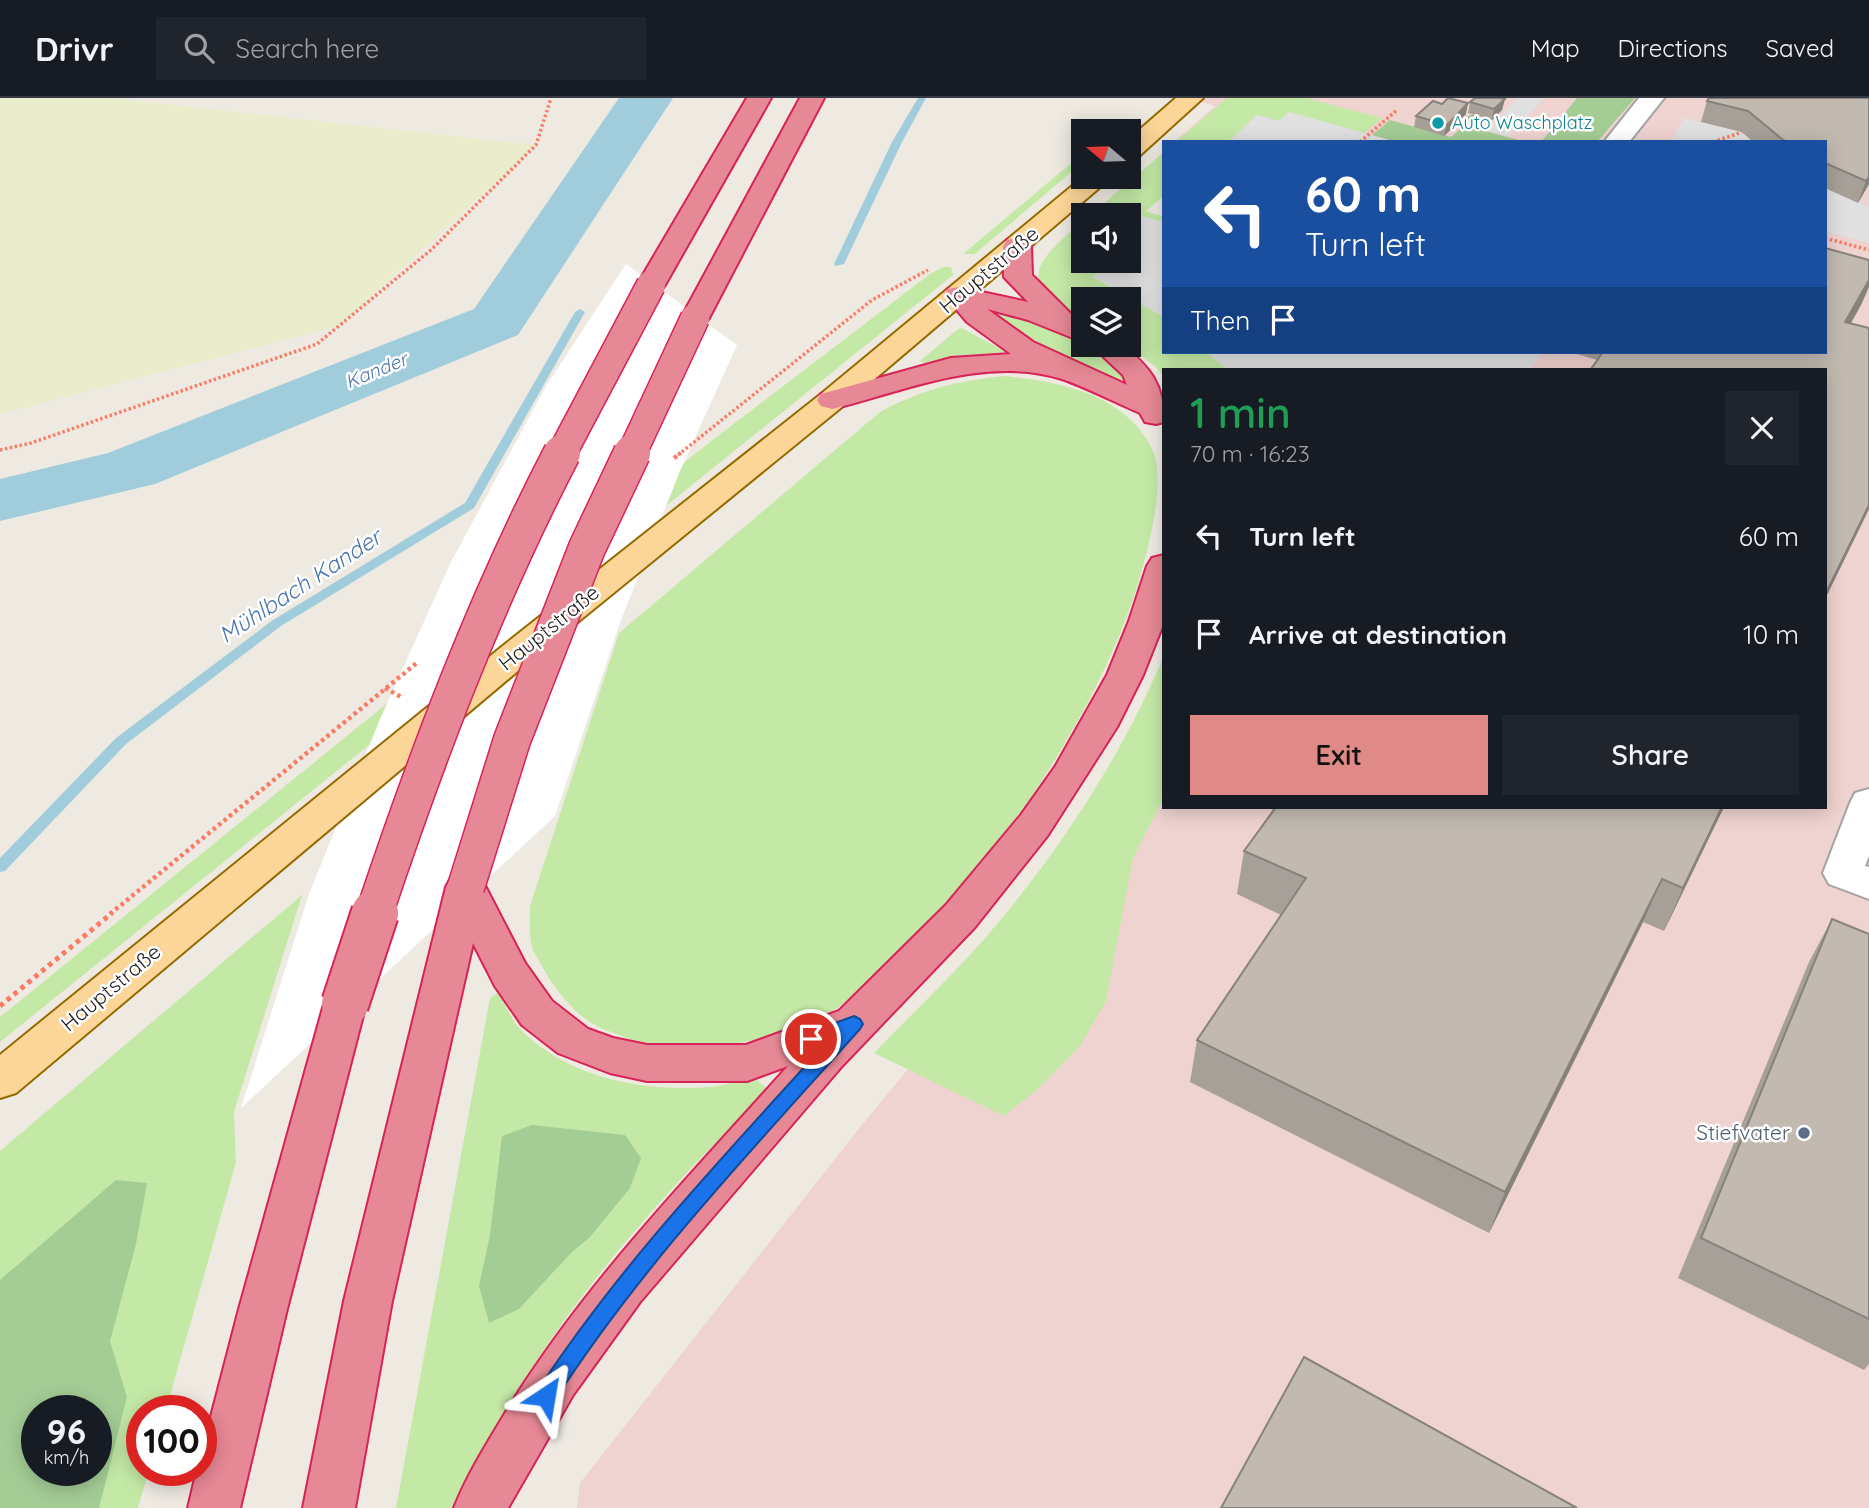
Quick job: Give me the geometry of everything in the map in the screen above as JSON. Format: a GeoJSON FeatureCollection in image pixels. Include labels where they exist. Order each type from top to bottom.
{"type":"FeatureCollection","features":[{"type":"Feature","properties":{"kind":"highway"},"geometry":{"type":"LineString","coordinates":[[214,1508],[263,1310],[345,1004],[403,824],[471,648],[538,502],[651,285],[759,98]]}},
{"type":"Feature","properties":{"kind":"highway"},"geometry":{"type":"LineString","coordinates":[[329,1508],[369,1301],[466,887],[512,740],[587,548],[695,318],[812,98]]}},
{"type":"Feature","properties":{"kind":"highway"},"geometry":{"type":"LineString","coordinates":[[1017,247],[1018,277],[1071,325]]}},
{"type":"Feature","properties":{"kind":"highway"},"geometry":{"type":"LineString","coordinates":[[958,295],[986,300],[1071,327]]}},
{"type":"Feature","properties":{"kind":"highway"},"geometry":{"type":"LineString","coordinates":[[958,295],[983,323],[1063,370],[1107,386],[1157,418]]}},
{"type":"Feature","properties":{"kind":"highway"},"geometry":{"type":"LineString","coordinates":[[1120,357],[1136,371],[1157,418]]}},
{"type":"Feature","properties":{"kind":"highway"},"geometry":{"type":"LineString","coordinates":[[832,400],[951,367],[1007,362],[1063,370]]}},
{"type":"Feature","properties":{"kind":"highway"},"geometry":{"type":"LineString","coordinates":[[480,1508],[507,1456],[584,1337],[687,1212],[854,1024],[940,938],[985,888],[1038,820],[1086,749],[1134,655],[1162,572]]}},
{"type":"Feature","properties":{"kind":"highway"},"geometry":{"type":"LineString","coordinates":[[466,887],[510,974],[537,1013],[573,1041],[610,1055],[647,1063],[747,1063],[854,1024]]}},
{"type":"Feature","properties":{"kind":"main road"},"geometry":{"type":"LineString","coordinates":[[1141,142],[1191,98]]}},
{"type":"Feature","properties":{"kind":"main road","name":"Hauptstraße"},"geometry":{"type":"LineString","coordinates":[[0,1080],[523,649],[832,400],[1086,189]]}},
{"type":"Feature","properties":{"kind":"street"},"geometry":{"type":"LineString","coordinates":[[1618,140],[1652,98]]}},
{"type":"Feature","properties":{"kind":"street"},"geometry":{"type":"LineString","coordinates":[[1869,803],[1843,873],[1869,884]]}},
{"type":"Feature","properties":{"kind":"path"},"geometry":{"type":"LineString","coordinates":[[0,450],[31,443],[317,344],[431,250],[536,145],[551,98]]}},
{"type":"Feature","properties":{"kind":"path"},"geometry":{"type":"LineString","coordinates":[[1362,140],[1397,110]]}},
{"type":"Feature","properties":{"kind":"path"},"geometry":{"type":"LineString","coordinates":[[1719,140],[1742,132]]}},
{"type":"Feature","properties":{"kind":"path"},"geometry":{"type":"LineString","coordinates":[[1827,239],[1869,250]]}},
{"type":"Feature","properties":{"kind":"shaded area"},"geometry":{"type":"Polygon","coordinates":[[[1190,98],[1869,98],[1869,1508],[577,1508],[580,1483],[857,1131],[1120,812],[1162,745],[1162,809],[1827,809],[1827,368],[1180,368],[1171,354],[1827,354],[1827,140],[1176,140],[1215,106],[1190,98]]]}},
{"type":"Feature","properties":{"kind":"shaded area"},"geometry":{"type":"Polygon","coordinates":[[[1519,98],[1545,98],[1508,137],[1486,131],[1519,98]]]}},
{"type":"Feature","properties":{"kind":"shaded area"},"geometry":{"type":"Polygon","coordinates":[[[1289,112],[1388,140],[1230,140],[1257,115],[1279,121],[1289,112]]]}},
{"type":"Feature","properties":{"kind":"shaded area"},"geometry":{"type":"Polygon","coordinates":[[[1684,118],[1742,132],[1751,140],[1672,140],[1684,118]]]}},
{"type":"Feature","properties":{"kind":"shaded area"},"geometry":{"type":"Polygon","coordinates":[[[1827,189],[1869,206],[1869,243],[1827,232],[1827,189]]]}},
{"type":"Feature","properties":{"kind":"shaded area"},"geometry":{"type":"Polygon","coordinates":[[[1141,216],[1162,221],[1162,316],[1141,304],[1141,287],[1112,287],[1093,276],[1100,273],[1141,273],[1141,216]]]}},
{"type":"Feature","properties":{"kind":"shaded area"},"geometry":{"type":"Polygon","coordinates":[[[1208,354],[1541,354],[1531,368],[1226,368],[1208,354]]]}},
{"type":"Feature","properties":{"kind":"green space"},"geometry":{"type":"Polygon","coordinates":[[[0,98],[110,98],[536,145],[339,326],[0,414],[0,98]]]}},
{"type":"Feature","properties":{"kind":"green space"},"geometry":{"type":"Polygon","coordinates":[[[1227,98],[1306,98],[1382,118],[1364,133],[1289,112],[1279,121],[1257,115],[1230,140],[1178,140],[1227,98]]]}},
{"type":"Feature","properties":{"kind":"green space"},"geometry":{"type":"Polygon","coordinates":[[[1577,98],[1635,98],[1599,140],[1543,140],[1577,98]]]}},
{"type":"Feature","properties":{"kind":"green space"},"geometry":{"type":"Polygon","coordinates":[[[1390,120],[1451,137],[1465,125],[1518,140],[1388,140],[1372,135],[1390,120]]]}},
{"type":"Feature","properties":{"kind":"green space"},"geometry":{"type":"Polygon","coordinates":[[[1162,154],[1162,198],[1146,211],[1162,216],[1162,222],[1141,216],[1141,203],[1104,203],[1121,189],[1141,189],[1141,172],[1162,154]]]}},
{"type":"Feature","properties":{"kind":"green space"},"geometry":{"type":"Polygon","coordinates":[[[1071,163],[1071,172],[975,254],[963,254],[1071,163]]]}},
{"type":"Feature","properties":{"kind":"green space"},"geometry":{"type":"Polygon","coordinates":[[[1071,232],[1071,273],[1100,273],[1093,277],[1111,287],[1071,287],[1071,313],[1061,307],[1047,295],[1040,283],[1039,272],[1043,261],[1071,232]]]}},
{"type":"Feature","properties":{"kind":"green space"},"geometry":{"type":"Polygon","coordinates":[[[943,267],[951,267],[953,275],[0,1042],[0,1017],[706,445],[930,274],[943,267]]]}},
{"type":"Feature","properties":{"kind":"green space"},"geometry":{"type":"Polygon","coordinates":[[[1141,304],[1162,316],[1162,354],[1208,354],[1226,368],[1162,368],[1162,375],[1141,356],[1141,304]]]}},
{"type":"Feature","properties":{"kind":"green space"},"geometry":{"type":"Polygon","coordinates":[[[997,315],[1015,317],[1050,328],[1071,339],[1071,357],[1099,357],[1127,377],[1121,381],[1011,330],[994,318],[997,315]]]}},
{"type":"Feature","properties":{"kind":"green space"},"geometry":{"type":"Polygon","coordinates":[[[962,328],[1006,352],[950,357],[924,363],[920,361],[958,329],[962,328]]]}},
{"type":"Feature","properties":{"kind":"green space"},"geometry":{"type":"Polygon","coordinates":[[[1005,376],[1069,387],[1109,404],[1127,416],[1141,432],[1156,461],[1157,496],[1151,532],[1139,582],[1125,622],[1089,701],[1045,776],[997,845],[970,878],[925,926],[844,1003],[832,1011],[769,1036],[725,1046],[680,1049],[640,1043],[589,1021],[562,996],[534,952],[530,938],[530,906],[619,633],[880,412],[941,387],[1005,376]]]}},
{"type":"Feature","properties":{"kind":"green space"},"geometry":{"type":"Polygon","coordinates":[[[1162,660],[1162,801],[1133,858],[1106,1001],[1080,1046],[1039,1088],[1004,1116],[874,1053],[987,936],[1026,888],[1092,793],[1148,692],[1162,660]]]}},
{"type":"Feature","properties":{"kind":"green space"},"geometry":{"type":"Polygon","coordinates":[[[302,895],[234,1112],[236,1162],[170,1395],[126,1395],[126,1486],[144,1486],[138,1508],[0,1508],[0,1151],[302,895]]]}},
{"type":"Feature","properties":{"kind":"green space"},"geometry":{"type":"Polygon","coordinates":[[[498,992],[520,1029],[561,1060],[584,1071],[634,1084],[686,1088],[711,1087],[753,1077],[769,1090],[647,1217],[565,1319],[494,1431],[453,1508],[396,1508],[490,998],[498,992]]]}},
{"type":"Feature","properties":{"kind":"green space"},"geometry":{"type":"Polygon","coordinates":[[[532,1125],[625,1135],[641,1158],[630,1188],[590,1237],[571,1253],[519,1309],[489,1323],[479,1286],[490,1235],[502,1136],[532,1125]]]}},
{"type":"Feature","properties":{"kind":"green space"},"geometry":{"type":"Polygon","coordinates":[[[116,1180],[147,1183],[136,1244],[110,1341],[126,1395],[112,1456],[112,1395],[21,1395],[21,1486],[105,1486],[99,1508],[0,1508],[0,1280],[116,1180]]]}},
{"type":"Feature","properties":{"kind":"pier"},"geometry":{"type":"Polygon","coordinates":[[[626,264],[737,345],[680,471],[621,620],[555,816],[241,1108],[309,894],[380,719],[451,562],[546,386],[626,264]]]}},
{"type":"Feature","properties":{"kind":"building"},"geometry":{"type":"Polygon","coordinates":[[[1448,98],[1468,103],[1447,125],[1416,116],[1433,101],[1442,104],[1448,98]]]}},
{"type":"Feature","properties":{"kind":"building"},"geometry":{"type":"Polygon","coordinates":[[[1475,98],[1505,99],[1494,109],[1470,102],[1475,98]]]}},
{"type":"Feature","properties":{"kind":"building"},"geometry":{"type":"Polygon","coordinates":[[[1709,98],[1869,98],[1869,177],[1866,181],[1827,164],[1827,140],[1784,140],[1748,111],[1707,101],[1709,98]]]}},
{"type":"Feature","properties":{"kind":"building"},"geometry":{"type":"Polygon","coordinates":[[[1827,249],[1869,260],[1869,280],[1845,322],[1869,328],[1869,505],[1827,591],[1827,368],[1592,368],[1602,354],[1827,354],[1827,249]]]}},
{"type":"Feature","properties":{"kind":"building"},"geometry":{"type":"Polygon","coordinates":[[[1275,809],[1721,809],[1683,888],[1662,879],[1505,1192],[1197,1040],[1306,878],[1244,851],[1275,809]]]}},
{"type":"Feature","properties":{"kind":"building","name":"Stiefvater"},"geometry":{"type":"Polygon","coordinates":[[[1832,919],[1869,934],[1869,1319],[1701,1238],[1832,919]]]}},
{"type":"Feature","properties":{"kind":"building"},"geometry":{"type":"Polygon","coordinates":[[[1304,1357],[1577,1508],[1221,1508],[1304,1357]]]}},
{"type":"Feature","properties":{"kind":"waterway","name":"Kander"},"geometry":{"type":"LineString","coordinates":[[0,500],[130,469],[496,322],[646,98]]}},
{"type":"Feature","properties":{"kind":"waterway","name":"Mühlbach Kander"},"geometry":{"type":"LineString","coordinates":[[839,264],[897,142],[922,98]]}},
{"type":"Feature","properties":{"kind":"waterway","name":"Mühlbach Kander"},"geometry":{"type":"LineString","coordinates":[[0,867],[121,741],[277,623],[470,505],[580,312]]}},
{"type":"Feature","properties":{"kind":"place","name":"Auto Waschplatz"},"geometry":{"type":"Point","coordinates":[1438,123]}},
{"type":"Feature","properties":{"kind":"place","name":"Stiefvater"},"geometry":{"type":"Point","coordinates":[1804,1133]}},
{"type":"Feature","properties":{"kind":"route"},"geometry":{"type":"LineString","coordinates":[[546,1396],[584,1337],[687,1212],[854,1024],[811,1039]]}}]}
